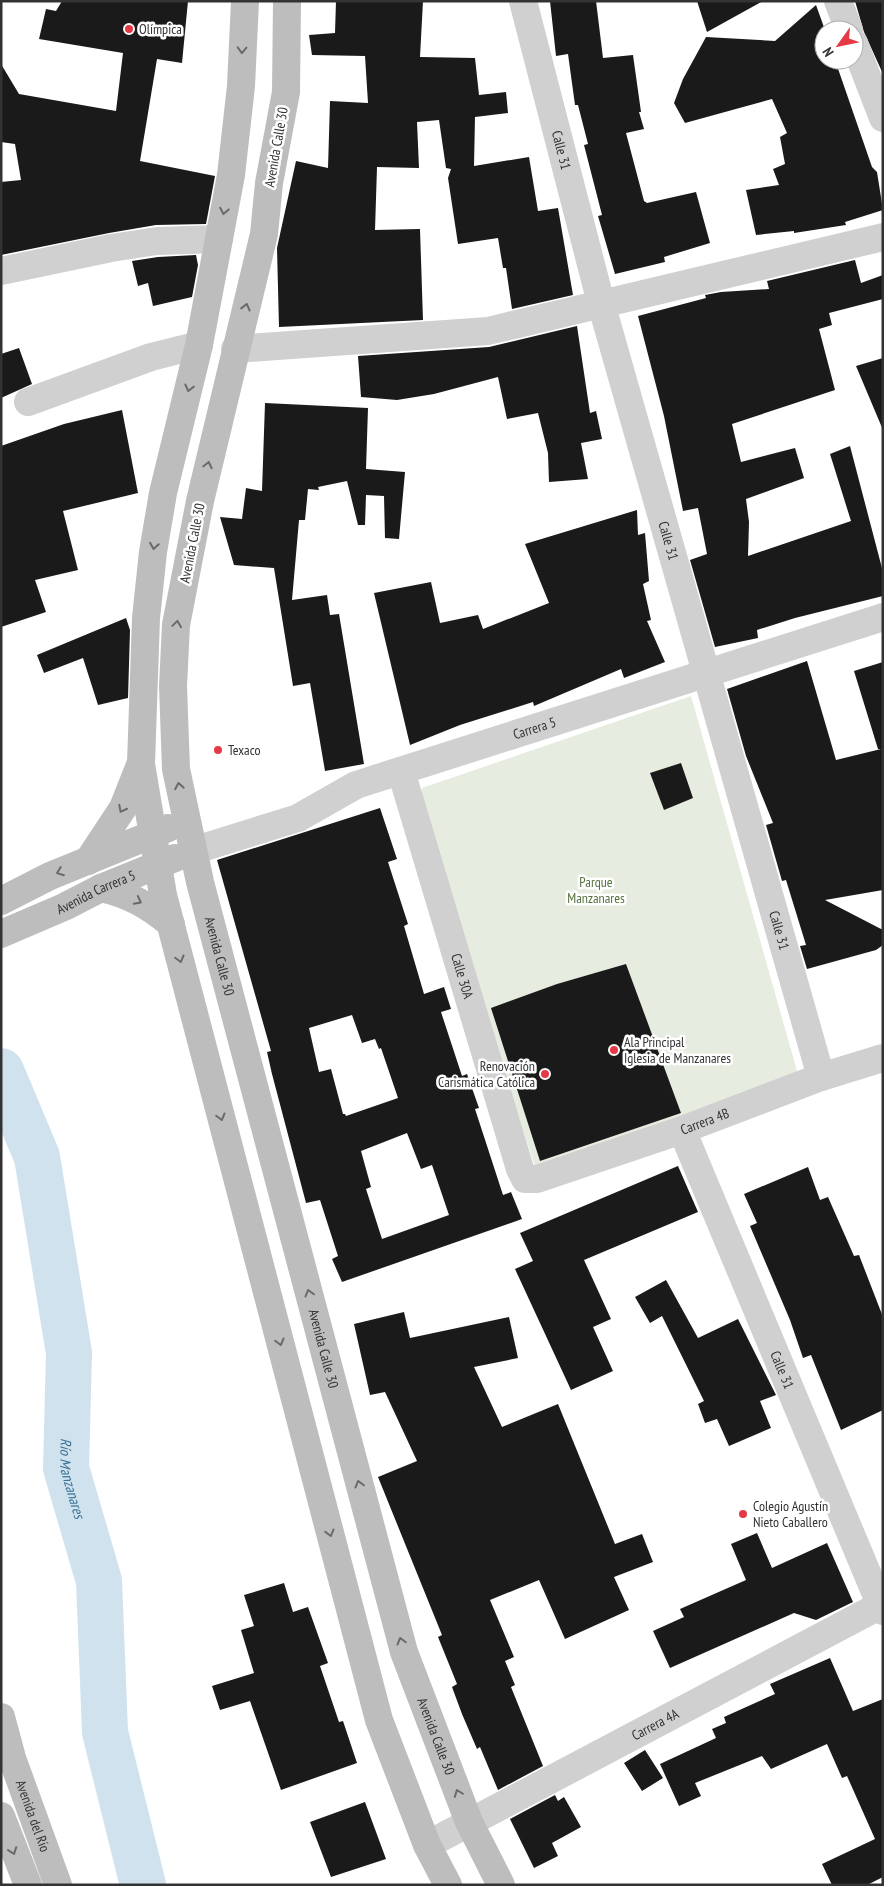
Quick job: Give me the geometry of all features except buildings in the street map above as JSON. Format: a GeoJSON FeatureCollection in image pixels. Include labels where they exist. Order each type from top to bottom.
{"type":"FeatureCollection","features":[{"type":"Feature","properties":{"kind":"main road"},"geometry":{"type":"LineString","coordinates":[[245,1],[239,106],[231,175],[199,345],[163,493],[153,552],[146,618],[141,764],[151,833],[171,924],[379,1720],[427,1845],[448,1885]]}},
{"type":"Feature","properties":{"kind":"main road","name":"Avenida Calle 30"},"geometry":{"type":"LineString","coordinates":[[287,1],[286,92],[269,183],[264,234],[200,501],[176,625],[173,686],[176,769],[192,851],[404,1652],[469,1822],[501,1885]]}},
{"type":"Feature","properties":{"kind":"main road"},"geometry":{"type":"LineString","coordinates":[[88,862],[124,808],[141,764]]}},
{"type":"Feature","properties":{"kind":"main road"},"geometry":{"type":"LineString","coordinates":[[1,901],[50,876],[88,862],[151,833],[186,821]]}},
{"type":"Feature","properties":{"kind":"main road","name":"Avenida Carrera 5"},"geometry":{"type":"LineString","coordinates":[[5,932],[64,907],[101,888],[192,851]]}},
{"type":"Feature","properties":{"kind":"main road"},"geometry":{"type":"LineString","coordinates":[[101,888],[122,892],[148,906],[171,924]]}},
{"type":"Feature","properties":{"kind":"main road","name":"Avenida del Río"},"geometry":{"type":"LineString","coordinates":[[1,1718],[12,1758],[58,1885]]}},
{"type":"Feature","properties":{"kind":"main road"},"geometry":{"type":"LineString","coordinates":[[1,1816],[28,1885]]}},
{"type":"Feature","properties":{"kind":"street","name":"Calle 31"},"geometry":{"type":"LineString","coordinates":[[523,1],[601,303],[821,1077]]}},
{"type":"Feature","properties":{"kind":"street"},"geometry":{"type":"LineString","coordinates":[[838,1],[845,20]]}},
{"type":"Feature","properties":{"kind":"street"},"geometry":{"type":"LineString","coordinates":[[864,69],[883,118]]}},
{"type":"Feature","properties":{"kind":"street"},"geometry":{"type":"LineString","coordinates":[[235,349],[488,331],[883,236]]}},
{"type":"Feature","properties":{"kind":"street"},"geometry":{"type":"LineString","coordinates":[[1,271],[111,248],[157,241],[219,239]]}},
{"type":"Feature","properties":{"kind":"street"},"geometry":{"type":"LineString","coordinates":[[28,402],[151,357],[199,345]]}},
{"type":"Feature","properties":{"kind":"street","name":"Carrera 5"},"geometry":{"type":"LineString","coordinates":[[192,851],[298,818],[356,785],[883,616]]}},
{"type":"Feature","properties":{"kind":"street","name":"Calle 30A"},"geometry":{"type":"LineString","coordinates":[[401,771],[517,1160],[525,1179]]}},
{"type":"Feature","properties":{"kind":"street","name":"Carrera 4B"},"geometry":{"type":"LineString","coordinates":[[525,1179],[537,1179],[682,1130],[821,1077],[883,1058]]}},
{"type":"Feature","properties":{"kind":"street","name":"Calle 31"},"geometry":{"type":"LineString","coordinates":[[682,1130],[882,1607]]}},
{"type":"Feature","properties":{"kind":"street","name":"Carrera 4A"},"geometry":{"type":"LineString","coordinates":[[427,1845],[882,1607]]}},
{"type":"Feature","properties":{"kind":"green space","name":"Parque Manzanares"},"geometry":{"type":"Polygon","coordinates":[[[691,696],[799,1078],[535,1167],[420,808],[422,788],[691,696]]]}},
{"type":"Feature","properties":{"kind":"waterway","name":"Río Manzanares"},"geometry":{"type":"LineString","coordinates":[[1,1071],[37,1157],[69,1353],[66,1468],[99,1581],[105,1732],[143,1885]]}},
{"type":"Feature","properties":{"kind":"place","name":"Olímpica"},"geometry":{"type":"Point","coordinates":[129,29]}},
{"type":"Feature","properties":{"kind":"place","name":"Texaco"},"geometry":{"type":"Point","coordinates":[218,750]}},
{"type":"Feature","properties":{"kind":"place","name":"Ala Principal Iglesia de Manzanares"},"geometry":{"type":"Point","coordinates":[614,1050]}},
{"type":"Feature","properties":{"kind":"place","name":"Renovación Carismática Católica"},"geometry":{"type":"Point","coordinates":[545,1074]}},
{"type":"Feature","properties":{"kind":"place","name":"Colegio Agustín Nieto Caballero"},"geometry":{"type":"Point","coordinates":[743,1514]}}]}
